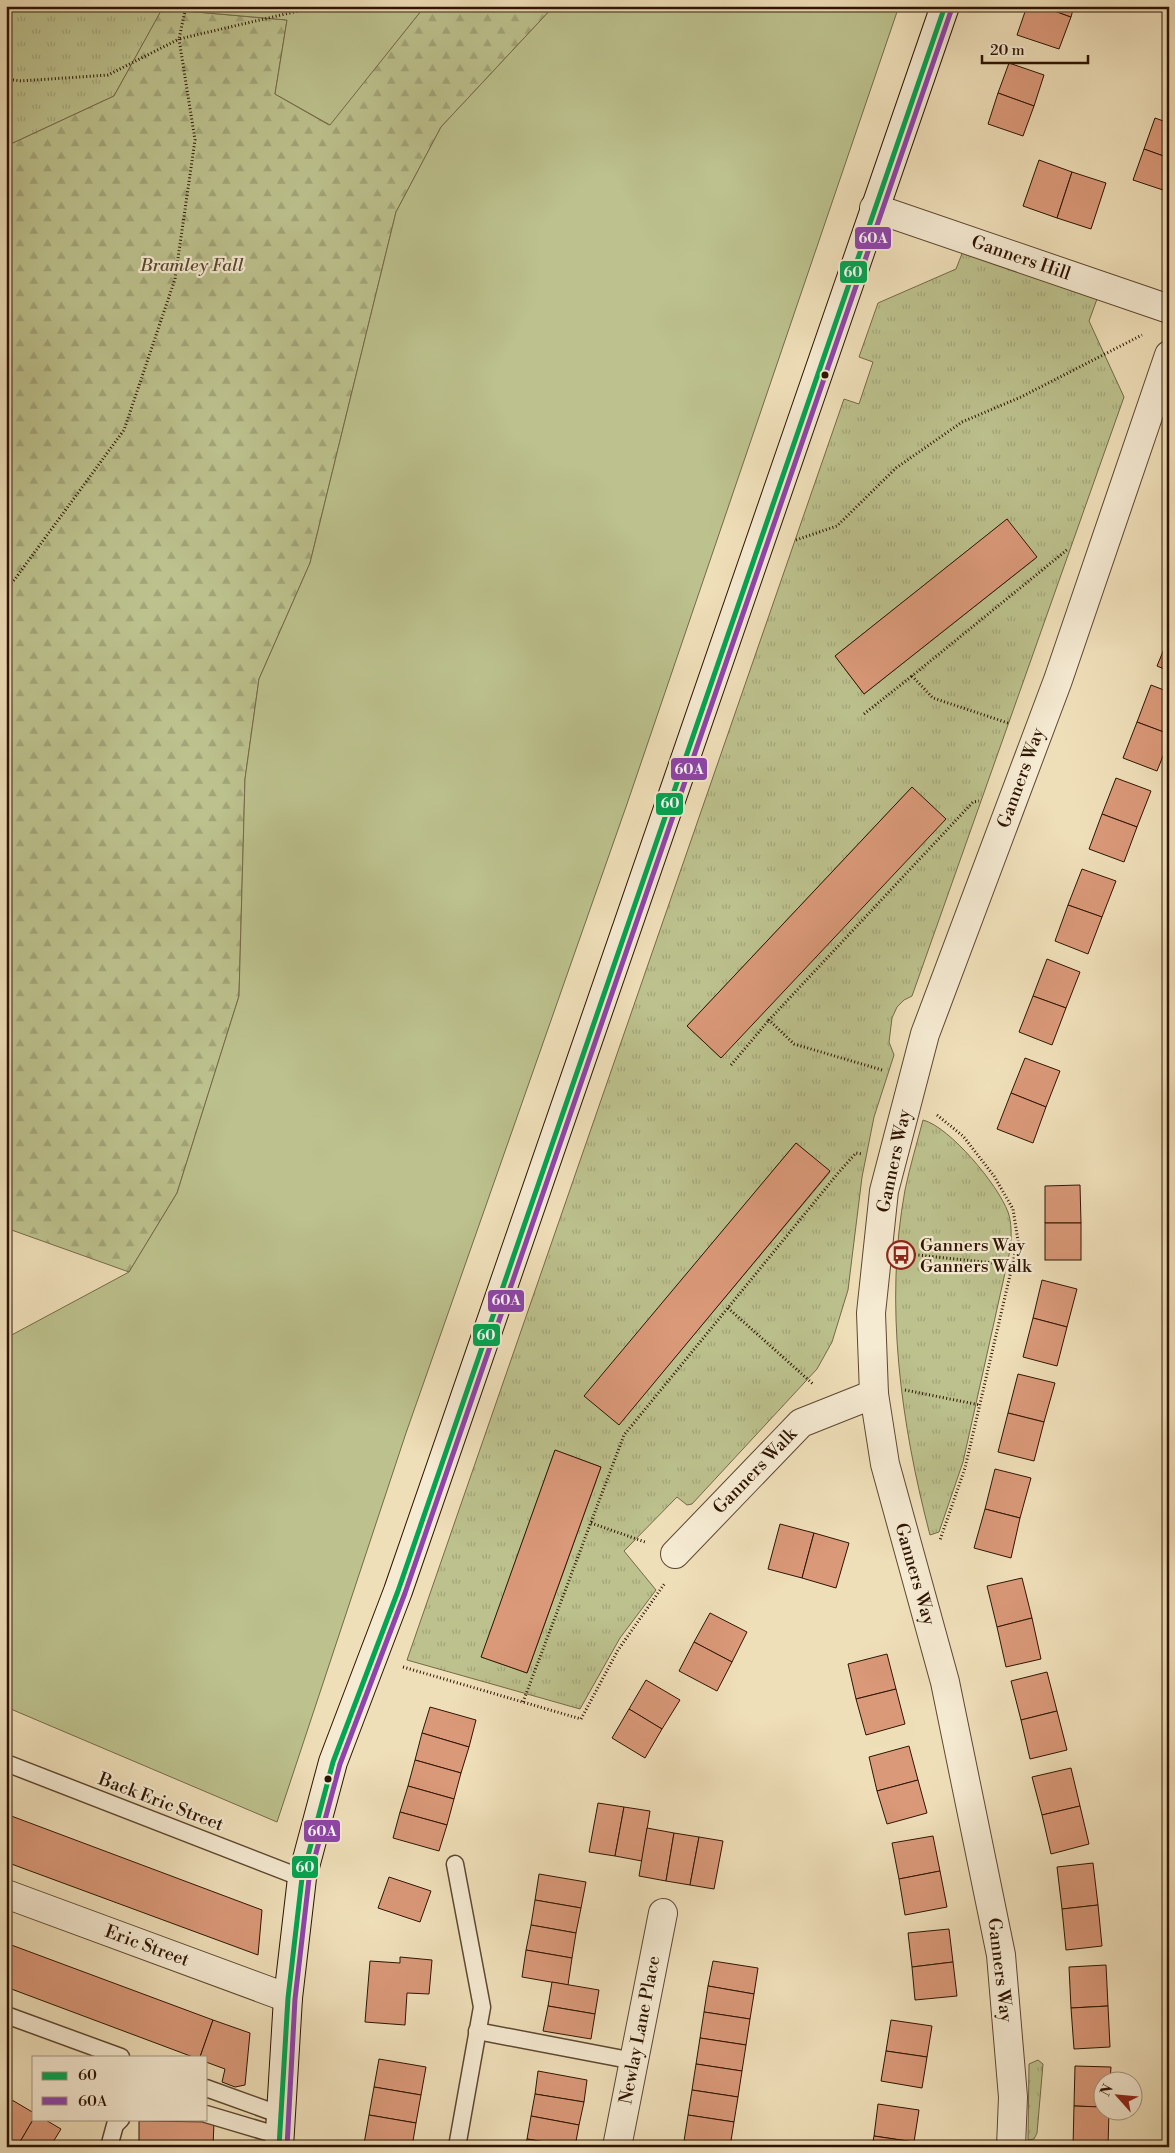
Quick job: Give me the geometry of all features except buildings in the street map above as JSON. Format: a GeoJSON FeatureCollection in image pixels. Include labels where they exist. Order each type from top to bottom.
{"type":"FeatureCollection","features":[{"type":"Feature","properties":{"kind":"street"},"geometry":{"type":"LineString","coordinates":[[280,2132],[288,1998],[302,1878],[334,1762],[373,1658],[944,6]]}},
{"type":"Feature","properties":{"kind":"street","name":"Ganners Hill"},"geometry":{"type":"LineString","coordinates":[[874,208],[1169,309]]}},
{"type":"Feature","properties":{"kind":"street","name":"Ganners Way"},"geometry":{"type":"LineString","coordinates":[[1011,2147],[1013,2097],[1001,1955],[945,1682],[885,1464],[874,1394],[870,1313],[884,1190],[925,1034],[1058,680],[1169,355]]}},
{"type":"Feature","properties":{"kind":"street","name":"Ganners Walk"},"geometry":{"type":"LineString","coordinates":[[675,1554],[801,1423],[874,1394]]}},
{"type":"Feature","properties":{"kind":"street","name":"Eric Street"},"geometry":{"type":"LineString","coordinates":[[6,1894],[288,1998]]}},
{"type":"Feature","properties":{"kind":"street","name":"Newlay Lane Place"},"geometry":{"type":"LineString","coordinates":[[616,2147],[664,1913]]}},
{"type":"Feature","properties":{"kind":"lane","name":"Back Eric Street"},"geometry":{"type":"LineString","coordinates":[[6,1763],[302,1878]]}},
{"type":"Feature","properties":{"kind":"lane"},"geometry":{"type":"LineString","coordinates":[[455,1864],[482,2006],[456,2147]]}},
{"type":"Feature","properties":{"kind":"lane"},"geometry":{"type":"LineString","coordinates":[[6,2015],[118,2056]]}},
{"type":"Feature","properties":{"kind":"lane"},"geometry":{"type":"LineString","coordinates":[[477,2031],[634,2061]]}},
{"type":"Feature","properties":{"kind":"lane"},"geometry":{"type":"LineString","coordinates":[[208,2089],[280,2132]]}},
{"type":"Feature","properties":{"kind":"lane"},"geometry":{"type":"LineString","coordinates":[[208,2114],[280,2132]]}},
{"type":"Feature","properties":{"kind":"lane"},"geometry":{"type":"LineString","coordinates":[[109,2147],[115,2124],[120,2120]]}},
{"type":"Feature","properties":{"kind":"path"},"geometry":{"type":"LineString","coordinates":[[6,589],[15,580],[124,430],[175,278],[195,140],[178,39],[186,6]]}},
{"type":"Feature","properties":{"kind":"path"},"geometry":{"type":"LineString","coordinates":[[6,79],[21,81],[108,75],[178,39],[298,11],[305,6]]}},
{"type":"Feature","properties":{"kind":"path"},"geometry":{"type":"LineString","coordinates":[[755,553],[838,526],[896,468],[962,422],[1021,397],[1143,334]]}},
{"type":"Feature","properties":{"kind":"path"},"geometry":{"type":"LineString","coordinates":[[864,714],[1079,540],[1102,548]]}},
{"type":"Feature","properties":{"kind":"path"},"geometry":{"type":"LineString","coordinates":[[912,676],[933,698],[1037,733]]}},
{"type":"Feature","properties":{"kind":"path"},"geometry":{"type":"LineString","coordinates":[[731,1065],[769,1020]]}},
{"type":"Feature","properties":{"kind":"path"},"geometry":{"type":"LineString","coordinates":[[523,1702],[624,1435],[856,1152],[893,1160]]}},
{"type":"Feature","properties":{"kind":"path"},"geometry":{"type":"LineString","coordinates":[[878,1251],[1012,1265]]}},
{"type":"Feature","properties":{"kind":"path"},"geometry":{"type":"LineString","coordinates":[[728,1308],[840,1407]]}},
{"type":"Feature","properties":{"kind":"path"},"geometry":{"type":"LineString","coordinates":[[874,1394],[908,1390],[980,1405]]}},
{"type":"Feature","properties":{"kind":"path"},"geometry":{"type":"LineString","coordinates":[[373,1658],[581,1719],[618,1650],[671,1574],[675,1554],[591,1523]]}},
{"type":"Feature","properties":{"kind":"green space"},"geometry":{"type":"Polygon","coordinates":[[[6,6],[164,6],[114,96],[13,143],[6,140],[6,6]]]}},
{"type":"Feature","properties":{"kind":"green space"},"geometry":{"type":"Polygon","coordinates":[[[164,6],[425,6],[330,125],[275,94],[287,20],[162,9],[164,6]]]}},
{"type":"Feature","properties":{"kind":"green space","name":"Bramley Fall"},"geometry":{"type":"Polygon","coordinates":[[[425,6],[554,6],[441,127],[396,212],[310,563],[259,679],[245,779],[239,996],[177,1193],[129,1272],[6,1228],[6,140],[13,143],[114,96],[162,9],[287,20],[275,94],[329,125],[425,6]]]}},
{"type":"Feature","properties":{"kind":"green space"},"geometry":{"type":"Polygon","coordinates":[[[554,6],[899,6],[627,804],[406,1433],[277,1822],[6,1707],[6,1338],[129,1272],[177,1193],[239,996],[245,779],[259,679],[310,563],[396,212],[441,127],[554,6]]]}},
{"type":"Feature","properties":{"kind":"green space"},"geometry":{"type":"Polygon","coordinates":[[[963,251],[1097,299],[1089,321],[1124,397],[912,996],[904,1000],[897,1007],[892,1018],[889,1042],[894,1055],[874,1117],[862,1177],[848,1290],[832,1342],[817,1369],[692,1504],[687,1505],[677,1497],[624,1551],[656,1590],[620,1638],[580,1709],[407,1660],[844,399],[859,404],[873,362],[859,357],[878,303],[956,269],[963,251]],[[1006,520],[835,656],[864,694],[1036,558],[1006,520]],[[911,788],[687,1026],[721,1058],[911,788]],[[796,1143],[585,1396],[619,1424],[830,1172],[796,1143]],[[555,1450],[482,1657],[527,1673],[601,1467],[555,1450]]]}},
{"type":"Feature","properties":{"kind":"green space"},"geometry":{"type":"Polygon","coordinates":[[[923,1120],[934,1125],[959,1145],[984,1173],[1003,1201],[1008,1212],[1011,1233],[1011,1246],[963,1462],[939,1532],[930,1535],[911,1450],[904,1407],[896,1320],[896,1276],[899,1233],[905,1190],[923,1120]]]}},
{"type":"Feature","properties":{"kind":"green space"},"geometry":{"type":"Polygon","coordinates":[[[1038,2060],[1043,2064],[1037,2133],[1034,2139],[1028,2140],[1029,2064],[1038,2060]]]}},
{"type":"Feature","properties":{"kind":"transit line","name":"60"},"geometry":{"type":"LineString","coordinates":[[279,2147],[288,1998],[302,1878],[333,1762],[398,1591],[945,6]]}},
{"type":"Feature","properties":{"kind":"transit line","name":"60A"},"geometry":{"type":"LineString","coordinates":[[287,2147],[295,1999],[309,1879],[340,1764],[405,1593],[952,8]]}},
{"type":"Feature","properties":{"kind":"place","name":"Ganners Way Ganners Walk"},"geometry":{"type":"Point","coordinates":[901,1255]}}]}
